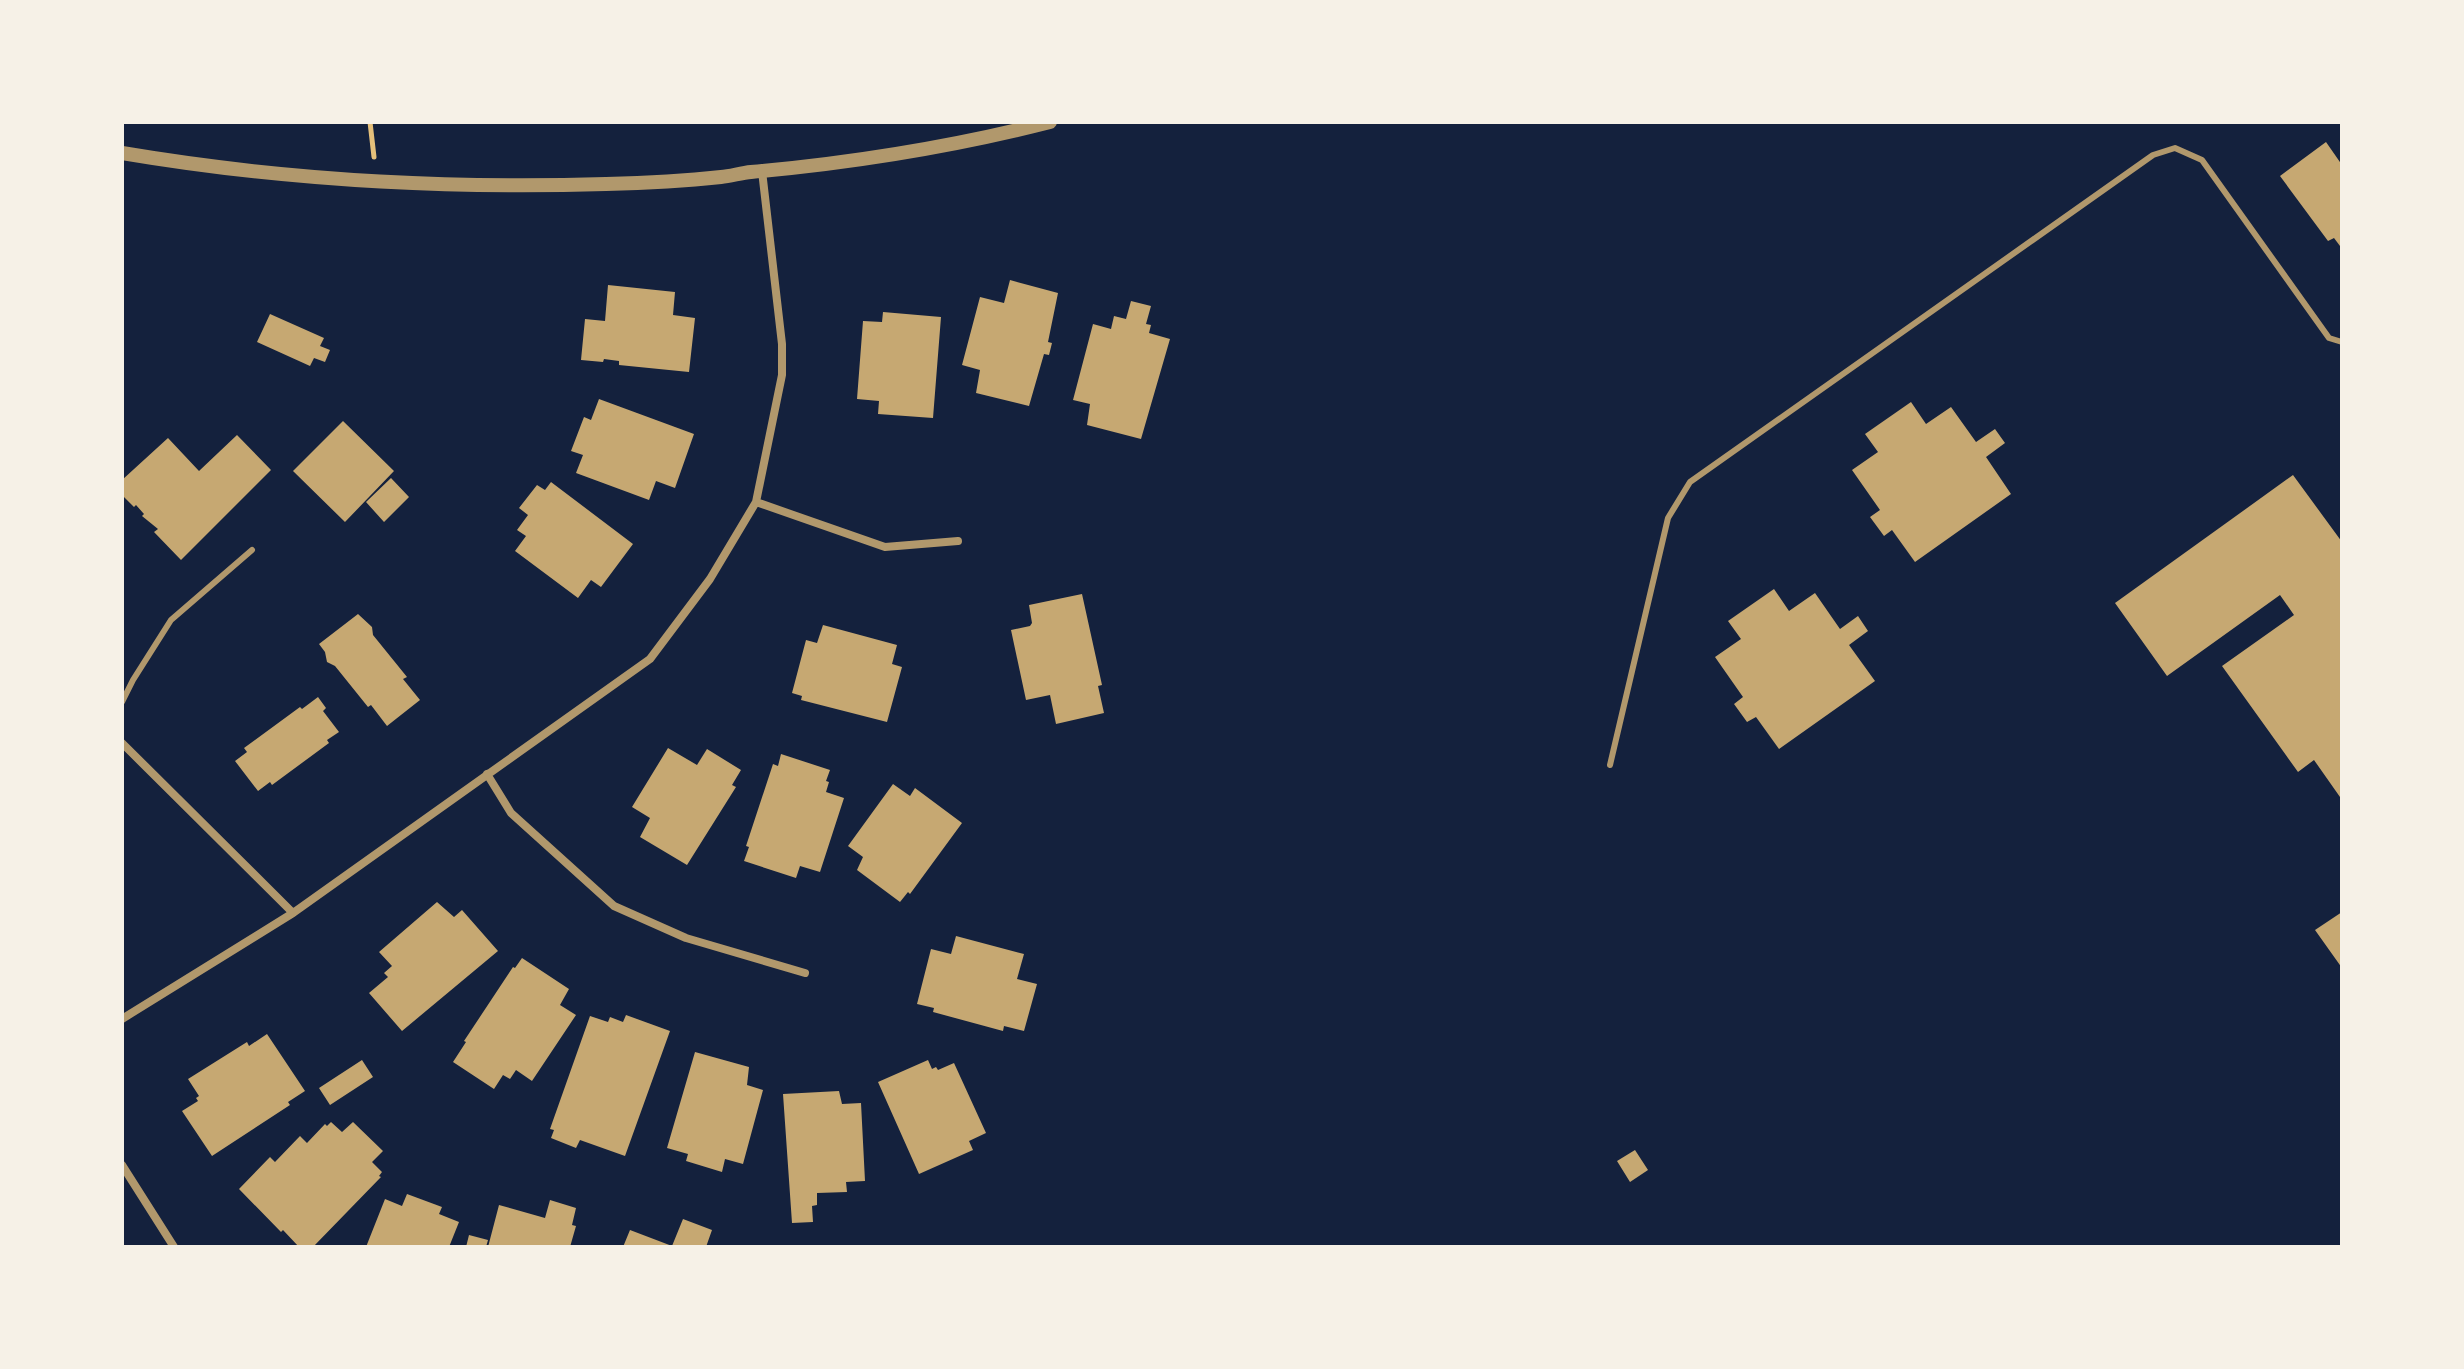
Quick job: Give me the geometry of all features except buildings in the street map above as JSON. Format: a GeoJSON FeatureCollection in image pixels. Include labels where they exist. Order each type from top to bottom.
{"type":"FeatureCollection","features":[{"type":"Feature","properties":{"kind":"street"},"geometry":{"type":"LineString","coordinates":[[122,153],[271,174],[377,182],[493,186],[608,184],[723,177],[841,163],[1050,122]]}},
{"type":"Feature","properties":{"kind":"street"},"geometry":{"type":"LineString","coordinates":[[122,1019],[293,913],[650,659],[710,579],[756,502],[782,375],[782,344],[762,171]]}},
{"type":"Feature","properties":{"kind":"street"},"geometry":{"type":"LineString","coordinates":[[756,502],[885,547],[958,541]]}},
{"type":"Feature","properties":{"kind":"street"},"geometry":{"type":"LineString","coordinates":[[122,743],[293,913]]}},
{"type":"Feature","properties":{"kind":"street"},"geometry":{"type":"LineString","coordinates":[[487,774],[511,813],[614,906],[686,938],[805,973]]}},
{"type":"Feature","properties":{"kind":"street"},"geometry":{"type":"LineString","coordinates":[[122,1165],[174,1247]]}},
{"type":"Feature","properties":{"kind":"lane"},"geometry":{"type":"LineString","coordinates":[[1610,765],[1668,518],[1690,482],[2153,155],[2175,148],[2202,160],[2329,338],[2342,342]]}},
{"type":"Feature","properties":{"kind":"lane"},"geometry":{"type":"LineString","coordinates":[[122,702],[171,620],[252,550]]}}]}
